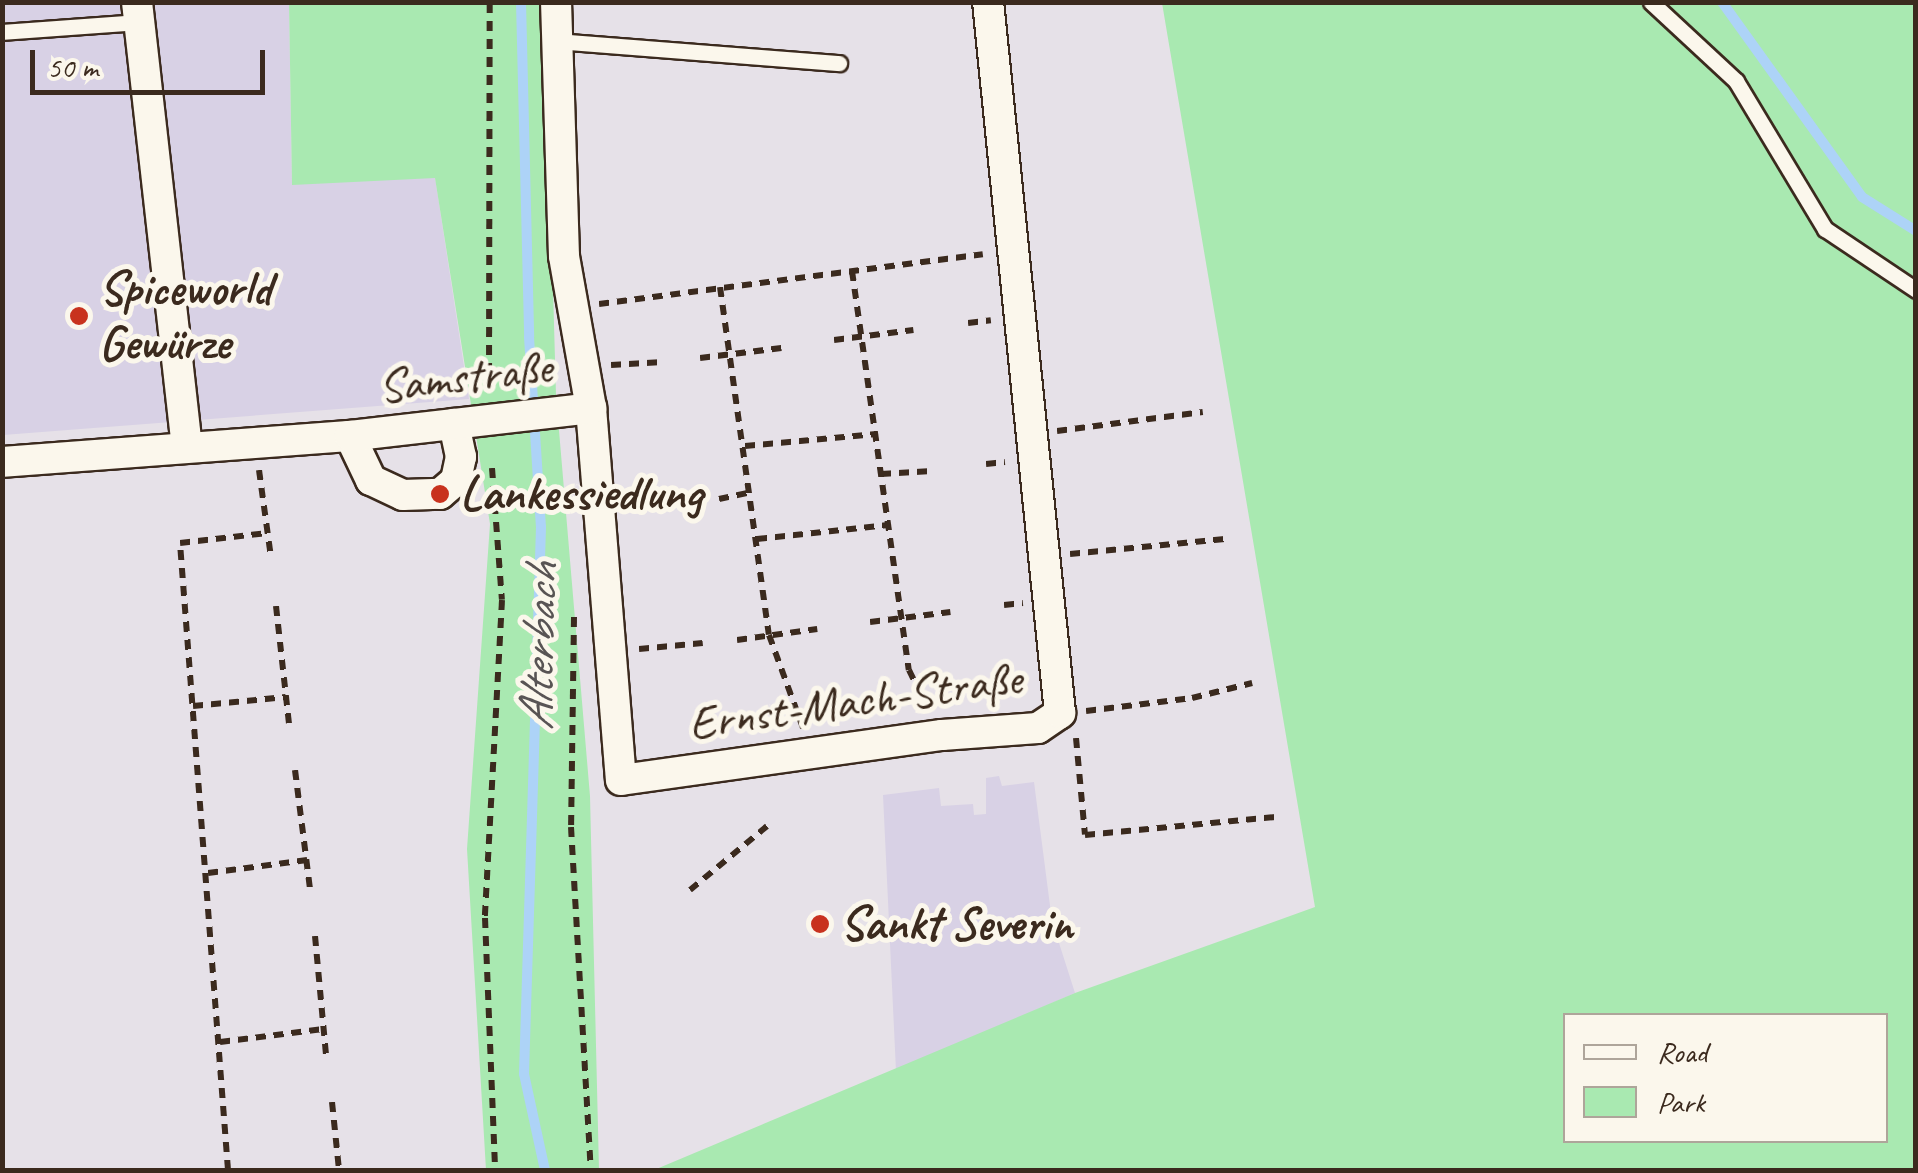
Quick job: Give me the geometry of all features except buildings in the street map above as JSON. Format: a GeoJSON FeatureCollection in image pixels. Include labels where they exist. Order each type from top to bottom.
{"type":"FeatureCollection","features":[{"type":"Feature","properties":{"kind":"street","name":"Samstraße"},"geometry":{"type":"LineString","coordinates":[[2,462],[350,436],[454,424],[493,411],[591,408],[564,256],[556,2]]}},
{"type":"Feature","properties":{"kind":"street","name":"Ernst-Mach-Straße"},"geometry":{"type":"LineString","coordinates":[[591,408],[621,780],[942,734],[1038,728],[1067,713],[988,2]]}},
{"type":"Feature","properties":{"kind":"street"},"geometry":{"type":"LineString","coordinates":[[138,12],[186,447]]}},
{"type":"Feature","properties":{"kind":"street"},"geometry":{"type":"LineString","coordinates":[[350,436],[371,480],[404,495],[440,494],[456,480],[461,457],[454,424]]}},
{"type":"Feature","properties":{"kind":"lane"},"geometry":{"type":"LineString","coordinates":[[1651,2],[1736,82],[1826,229],[1916,290]]}},
{"type":"Feature","properties":{"kind":"lane"},"geometry":{"type":"LineString","coordinates":[[2,32],[138,12]]}},
{"type":"Feature","properties":{"kind":"lane"},"geometry":{"type":"LineString","coordinates":[[557,41],[839,64]]}},
{"type":"Feature","properties":{"kind":"path"},"geometry":{"type":"LineString","coordinates":[[490,2],[493,411]]}},
{"type":"Feature","properties":{"kind":"path"},"geometry":{"type":"LineString","coordinates":[[588,306],[970,256]]}},
{"type":"Feature","properties":{"kind":"path"},"geometry":{"type":"LineString","coordinates":[[852,272],[909,670],[942,734]]}},
{"type":"Feature","properties":{"kind":"path"},"geometry":{"type":"LineString","coordinates":[[720,287],[733,354],[769,635],[812,752]]}},
{"type":"Feature","properties":{"kind":"path"},"geometry":{"type":"LineString","coordinates":[[834,340],[861,333],[913,330]]}},
{"type":"Feature","properties":{"kind":"path"},"geometry":{"type":"LineString","coordinates":[[700,358],[780,348]]}},
{"type":"Feature","properties":{"kind":"path"},"geometry":{"type":"LineString","coordinates":[[600,366],[664,362]]}},
{"type":"Feature","properties":{"kind":"path"},"geometry":{"type":"LineString","coordinates":[[1036,433],[1203,412]]}},
{"type":"Feature","properties":{"kind":"path"},"geometry":{"type":"LineString","coordinates":[[745,446],[876,434]]}},
{"type":"Feature","properties":{"kind":"path"},"geometry":{"type":"LineString","coordinates":[[255,443],[270,558]]}},
{"type":"Feature","properties":{"kind":"path"},"geometry":{"type":"LineString","coordinates":[[492,455],[502,600],[485,918],[495,1170]]}},
{"type":"Feature","properties":{"kind":"path"},"geometry":{"type":"LineString","coordinates":[[881,474],[932,472]]}},
{"type":"Feature","properties":{"kind":"path"},"geometry":{"type":"LineString","coordinates":[[719,499],[751,492]]}},
{"type":"Feature","properties":{"kind":"path"},"geometry":{"type":"LineString","coordinates":[[600,510],[680,502]]}},
{"type":"Feature","properties":{"kind":"path"},"geometry":{"type":"LineString","coordinates":[[757,539],[888,525]]}},
{"type":"Feature","properties":{"kind":"path"},"geometry":{"type":"LineString","coordinates":[[228,1170],[180,542],[268,533]]}},
{"type":"Feature","properties":{"kind":"path"},"geometry":{"type":"LineString","coordinates":[[1048,556],[1227,540]]}},
{"type":"Feature","properties":{"kind":"path"},"geometry":{"type":"LineString","coordinates":[[574,602],[571,827],[591,1170]]}},
{"type":"Feature","properties":{"kind":"path"},"geometry":{"type":"LineString","coordinates":[[276,606],[289,723]]}},
{"type":"Feature","properties":{"kind":"path"},"geometry":{"type":"LineString","coordinates":[[870,622],[950,612]]}},
{"type":"Feature","properties":{"kind":"path"},"geometry":{"type":"LineString","coordinates":[[737,640],[817,630]]}},
{"type":"Feature","properties":{"kind":"path"},"geometry":{"type":"LineString","coordinates":[[628,650],[702,644]]}},
{"type":"Feature","properties":{"kind":"path"},"geometry":{"type":"LineString","coordinates":[[1252,683],[1192,698],[1067,713],[1085,835],[1276,817]]}},
{"type":"Feature","properties":{"kind":"path"},"geometry":{"type":"LineString","coordinates":[[193,706],[286,697]]}},
{"type":"Feature","properties":{"kind":"path"},"geometry":{"type":"LineString","coordinates":[[295,770],[310,889]]}},
{"type":"Feature","properties":{"kind":"path"},"geometry":{"type":"LineString","coordinates":[[690,890],[767,826]]}},
{"type":"Feature","properties":{"kind":"path"},"geometry":{"type":"LineString","coordinates":[[208,872],[307,860]]}},
{"type":"Feature","properties":{"kind":"path"},"geometry":{"type":"LineString","coordinates":[[314,936],[326,1055]]}},
{"type":"Feature","properties":{"kind":"path"},"geometry":{"type":"LineString","coordinates":[[220,1042],[324,1030]]}},
{"type":"Feature","properties":{"kind":"path"},"geometry":{"type":"LineString","coordinates":[[332,1102],[339,1170]]}},
{"type":"Feature","properties":{"kind":"shaded area"},"geometry":{"type":"Polygon","coordinates":[[[3,3],[289,3],[292,184],[435,177],[469,399],[3,435],[3,3]]]}},
{"type":"Feature","properties":{"kind":"shaded area"},"geometry":{"type":"Polygon","coordinates":[[[999,776],[1002,786],[1034,782],[1052,921],[1075,993],[896,1071],[883,795],[939,788],[941,806],[973,804],[974,815],[986,814],[986,778],[999,776]]]}},
{"type":"Feature","properties":{"kind":"green space"},"geometry":{"type":"Polygon","coordinates":[[[289,3],[545,3],[556,395],[590,796],[599,1170],[486,1170],[467,849],[490,524],[435,178],[292,185],[289,3]]]}},
{"type":"Feature","properties":{"kind":"green space"},"geometry":{"type":"Polygon","coordinates":[[[1162,3],[1915,3],[1915,1170],[654,1170],[1075,993],[1315,907],[1162,3]]]}},
{"type":"Feature","properties":{"kind":"waterway","name":"Alterbach"},"geometry":{"type":"LineString","coordinates":[[521,2],[529,337],[541,527],[524,1074],[545,1170]]}},
{"type":"Feature","properties":{"kind":"waterway"},"geometry":{"type":"LineString","coordinates":[[1722,2],[1862,197],[1916,231]]}},
{"type":"Feature","properties":{"kind":"place","name":"Spiceworld Gewürze"},"geometry":{"type":"Point","coordinates":[79,316]}},
{"type":"Feature","properties":{"kind":"place","name":"Lankessiedlung"},"geometry":{"type":"Point","coordinates":[440,494]}},
{"type":"Feature","properties":{"kind":"place","name":"Sankt Severin"},"geometry":{"type":"Point","coordinates":[820,924]}}]}
